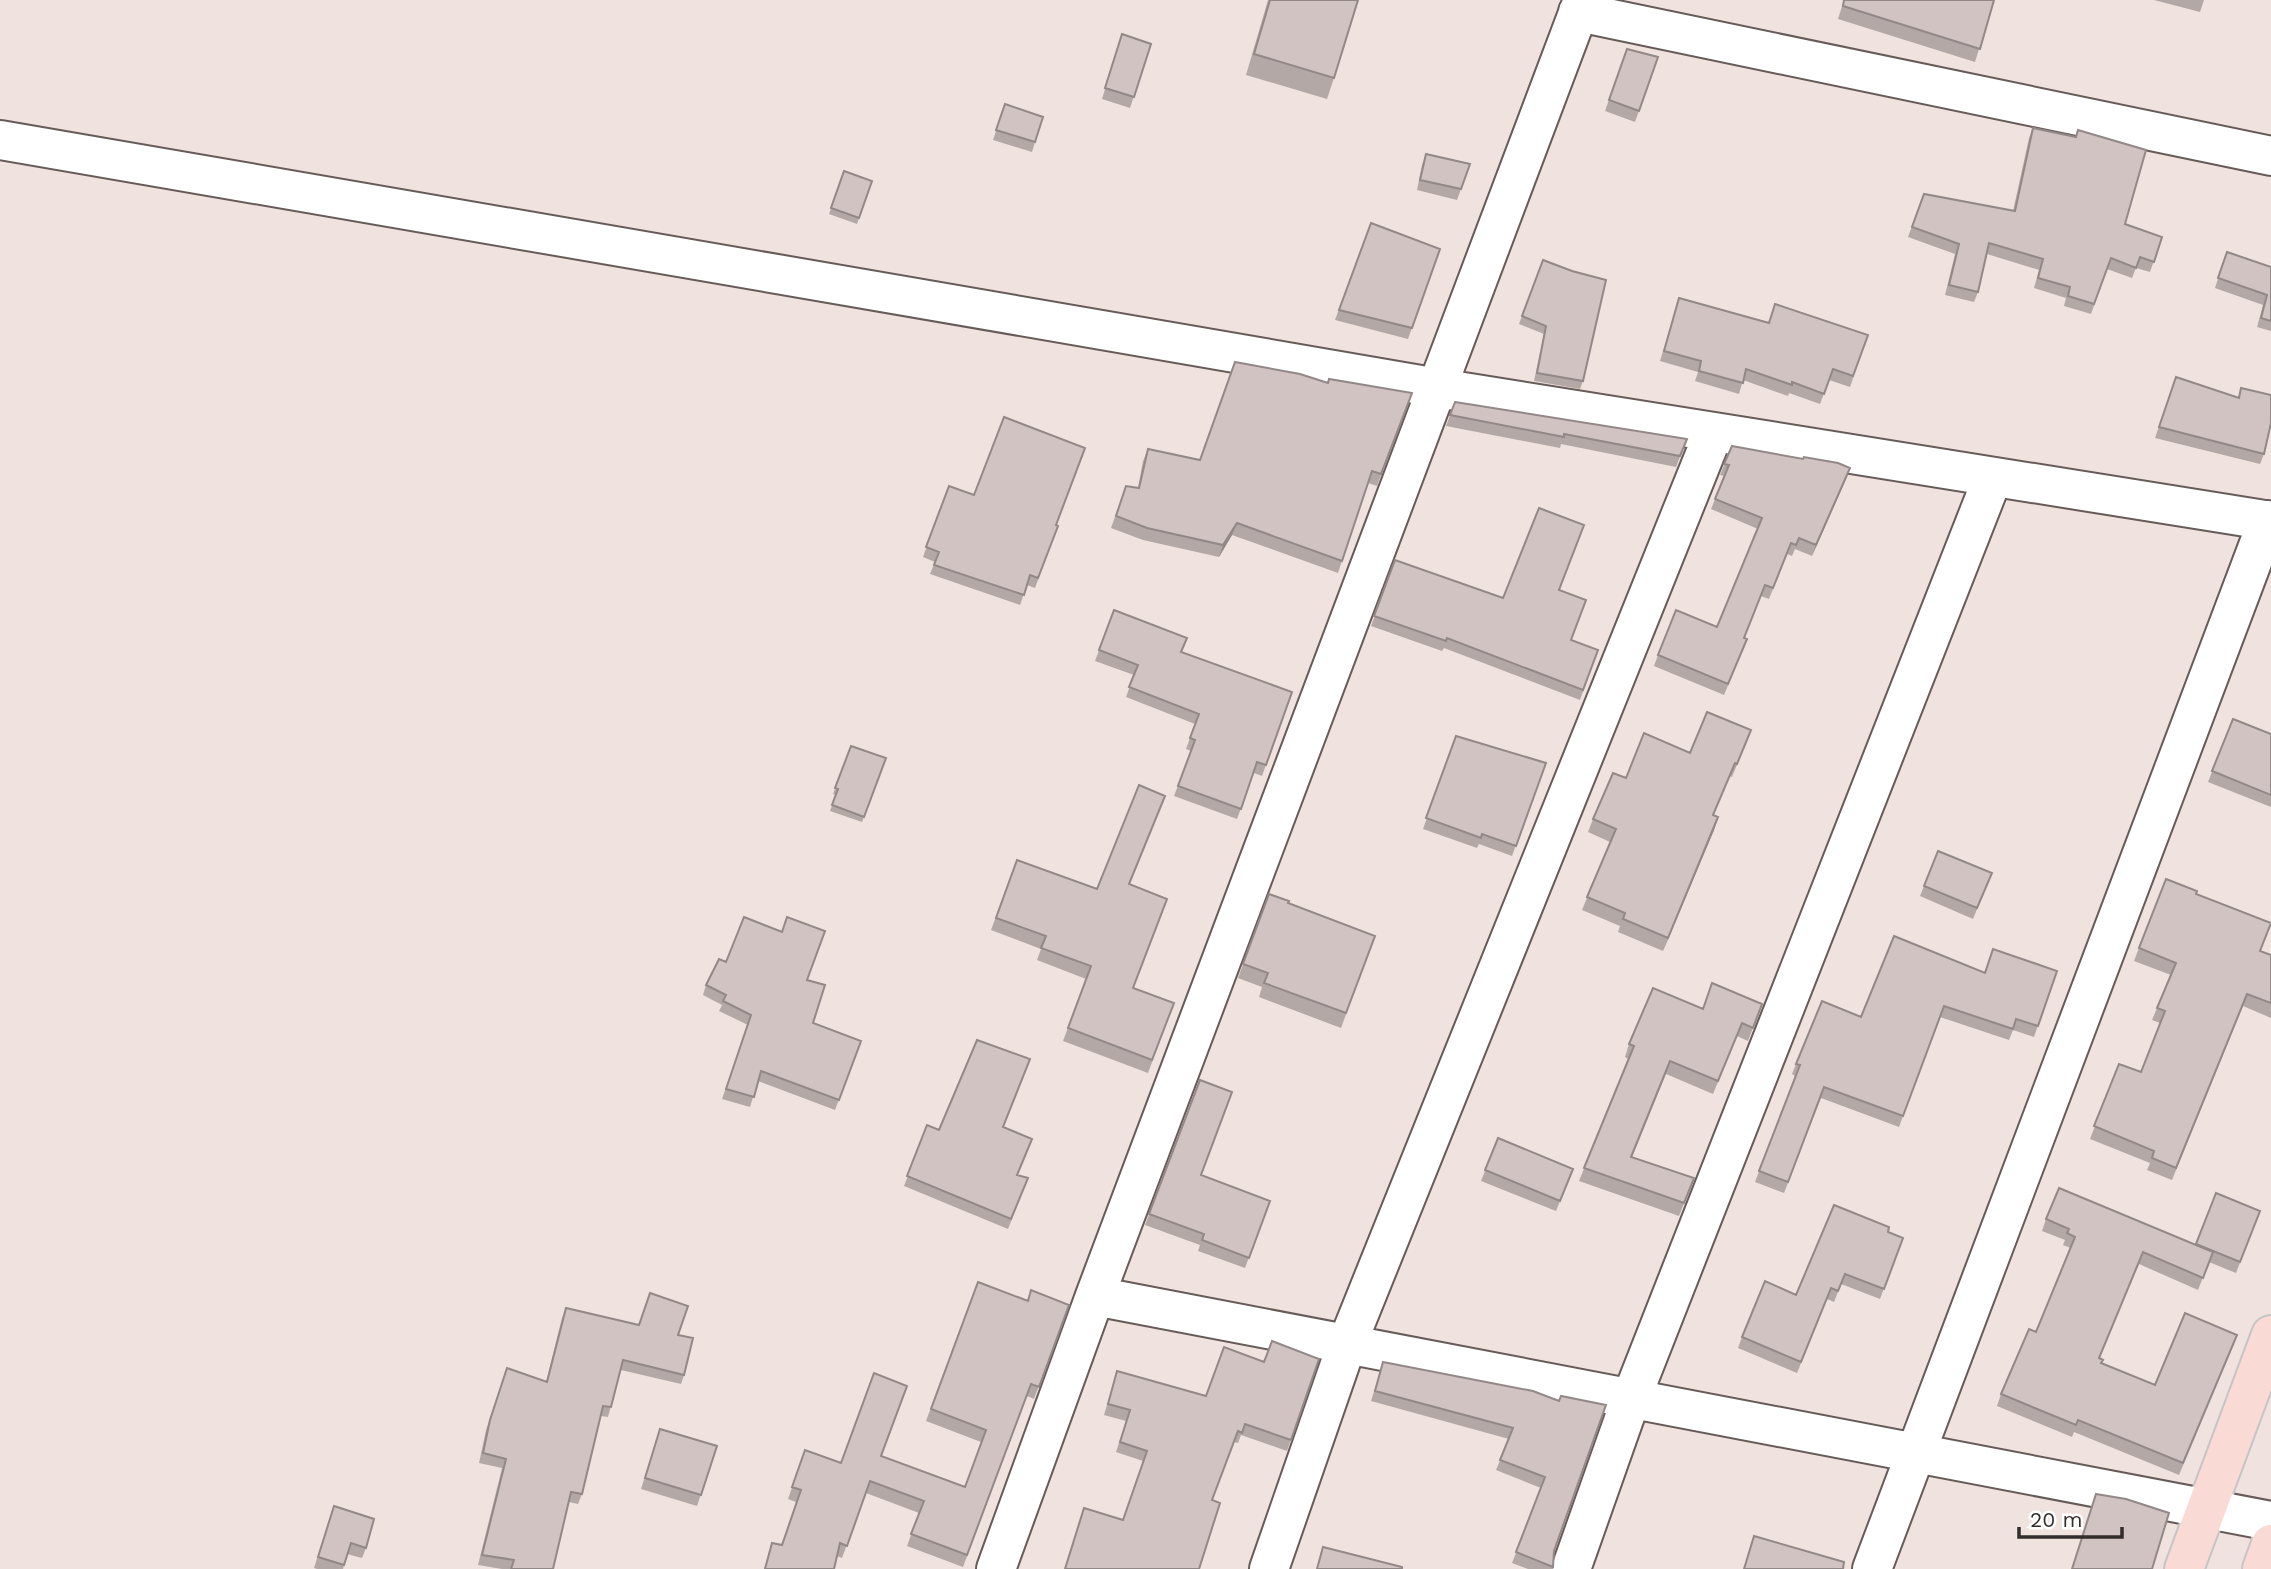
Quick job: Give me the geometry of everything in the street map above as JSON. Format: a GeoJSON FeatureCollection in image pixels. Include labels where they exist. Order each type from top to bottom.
{"type":"FeatureCollection","features":[{"type":"Feature","properties":{"kind":"main road"},"geometry":{"type":"LineString","coordinates":[[2184,1569],[2271,1335]]}},
{"type":"Feature","properties":{"kind":"main road"},"geometry":{"type":"LineString","coordinates":[[2262,1569],[2271,1544]]}},
{"type":"Feature","properties":{"kind":"street"},"geometry":{"type":"LineString","coordinates":[[996,1569],[1095,1296],[1581,6],[2271,156]]}},
{"type":"Feature","properties":{"kind":"street"},"geometry":{"type":"LineString","coordinates":[[0,140],[1438,388],[2269,521],[1872,1569]]}},
{"type":"Feature","properties":{"kind":"street"},"geometry":{"type":"LineString","coordinates":[[1269,1569],[1347,1344],[1714,432]]}},
{"type":"Feature","properties":{"kind":"street"},"geometry":{"type":"LineString","coordinates":[[1571,1569],[1631,1399],[1993,477]]}},
{"type":"Feature","properties":{"kind":"street"},"geometry":{"type":"LineString","coordinates":[[1095,1296],[2271,1521]]}},
{"type":"Feature","properties":{"kind":"building"},"geometry":{"type":"Polygon","coordinates":[[[1270,0],[1358,0],[1334,78],[1254,54],[1270,0]]]}},
{"type":"Feature","properties":{"kind":"building"},"geometry":{"type":"Polygon","coordinates":[[[1844,0],[1994,0],[1980,49],[1843,6],[1844,0]]]}},
{"type":"Feature","properties":{"kind":"building"},"geometry":{"type":"Polygon","coordinates":[[[1122,34],[1151,44],[1134,97],[1105,88],[1122,34]]]}},
{"type":"Feature","properties":{"kind":"building"},"geometry":{"type":"Polygon","coordinates":[[[1627,49],[1658,57],[1639,111],[1609,100],[1627,49]]]}},
{"type":"Feature","properties":{"kind":"building"},"geometry":{"type":"Polygon","coordinates":[[[1005,104],[1043,117],[1035,142],[996,130],[1005,104]]]}},
{"type":"Feature","properties":{"kind":"building"},"geometry":{"type":"Polygon","coordinates":[[[2033,128],[2076,137],[2078,130],[2146,150],[2125,224],[2162,237],[2154,262],[2140,257],[2136,268],[2111,258],[2094,304],[2068,296],[2070,287],[2038,278],[2043,259],[1989,243],[1978,292],[1949,285],[1959,244],[1912,227],[1924,194],[2015,211],[2033,128]]]}},
{"type":"Feature","properties":{"kind":"building"},"geometry":{"type":"Polygon","coordinates":[[[1426,154],[1470,164],[1461,189],[1420,180],[1426,154]]]}},
{"type":"Feature","properties":{"kind":"building"},"geometry":{"type":"Polygon","coordinates":[[[844,171],[872,181],[859,218],[831,208],[844,171]]]}},
{"type":"Feature","properties":{"kind":"building"},"geometry":{"type":"Polygon","coordinates":[[[1371,223],[1440,249],[1412,328],[1339,310],[1371,223]]]}},
{"type":"Feature","properties":{"kind":"building"},"geometry":{"type":"Polygon","coordinates":[[[2227,252],[2271,267],[2271,321],[2261,318],[2267,295],[2218,278],[2227,252]]]}},
{"type":"Feature","properties":{"kind":"building"},"geometry":{"type":"Polygon","coordinates":[[[1543,260],[1606,280],[1583,381],[1537,373],[1546,326],[1522,316],[1543,260]]]}},
{"type":"Feature","properties":{"kind":"building"},"geometry":{"type":"Polygon","coordinates":[[[1679,298],[1769,323],[1775,304],[1868,335],[1853,376],[1833,369],[1824,394],[1746,369],[1743,383],[1699,371],[1701,361],[1664,351],[1679,298]]]}},
{"type":"Feature","properties":{"kind":"building"},"geometry":{"type":"Polygon","coordinates":[[[1235,362],[1300,374],[1328,383],[1329,379],[1412,393],[1381,474],[1372,471],[1342,561],[1237,523],[1223,545],[1147,528],[1116,516],[1126,486],[1139,488],[1148,449],[1200,460],[1235,362]]]}},
{"type":"Feature","properties":{"kind":"building"},"geometry":{"type":"Polygon","coordinates":[[[2176,377],[2239,398],[2241,388],[2271,395],[2271,423],[2264,454],[2159,427],[2176,377]]]}},
{"type":"Feature","properties":{"kind":"building"},"geometry":{"type":"Polygon","coordinates":[[[1455,402],[1687,439],[1680,456],[1450,415],[1455,402]]]}},
{"type":"Feature","properties":{"kind":"building"},"geometry":{"type":"Polygon","coordinates":[[[1004,417],[1085,448],[1038,578],[1030,575],[1024,595],[934,565],[939,552],[926,547],[949,486],[974,495],[1004,417]]]}},
{"type":"Feature","properties":{"kind":"building"},"geometry":{"type":"Polygon","coordinates":[[[1732,446],[1838,463],[1850,468],[1816,545],[1799,538],[1796,545],[1791,543],[1773,588],[1765,585],[1728,684],[1658,655],[1676,610],[1717,627],[1762,518],[1715,499],[1729,465],[1724,464],[1732,446]]]}},
{"type":"Feature","properties":{"kind":"building"},"geometry":{"type":"Polygon","coordinates":[[[1539,508],[1584,525],[1559,590],[1586,600],[1571,640],[1598,650],[1583,690],[1447,638],[1446,641],[1374,616],[1395,560],[1503,598],[1539,508]]]}},
{"type":"Feature","properties":{"kind":"building"},"geometry":{"type":"Polygon","coordinates":[[[1114,610],[1187,638],[1181,652],[1292,692],[1266,765],[1257,762],[1241,809],[1178,786],[1195,740],[1190,738],[1199,714],[1129,687],[1138,665],[1099,650],[1114,610]]]}},
{"type":"Feature","properties":{"kind":"building"},"geometry":{"type":"Polygon","coordinates":[[[1707,712],[1751,730],[1713,815],[1718,817],[1668,938],[1623,919],[1625,913],[1587,897],[1616,829],[1593,819],[1613,773],[1626,778],[1644,733],[1690,753],[1707,712]]]}},
{"type":"Feature","properties":{"kind":"building"},"geometry":{"type":"Polygon","coordinates":[[[2233,719],[2271,734],[2271,795],[2212,771],[2233,719]]]}},
{"type":"Feature","properties":{"kind":"building"},"geometry":{"type":"Polygon","coordinates":[[[1456,736],[1546,763],[1516,846],[1482,834],[1481,838],[1426,818],[1456,736]]]}},
{"type":"Feature","properties":{"kind":"building"},"geometry":{"type":"Polygon","coordinates":[[[851,746],[886,758],[864,817],[832,805],[838,789],[835,788],[851,746]]]}},
{"type":"Feature","properties":{"kind":"building"},"geometry":{"type":"Polygon","coordinates":[[[1139,785],[1165,796],[1129,884],[1167,899],[1133,988],[1174,1003],[1152,1060],[1068,1028],[1091,966],[1041,948],[1046,936],[996,918],[1017,860],[1097,889],[1139,785]]]}},
{"type":"Feature","properties":{"kind":"building"},"geometry":{"type":"Polygon","coordinates":[[[1938,851],[1992,873],[1977,908],[1924,886],[1938,851]]]}},
{"type":"Feature","properties":{"kind":"building"},"geometry":{"type":"Polygon","coordinates":[[[2166,879],[2197,891],[2196,894],[2271,923],[2260,951],[2271,955],[2271,1003],[2247,994],[2176,1168],[2152,1158],[2154,1151],[2094,1126],[2119,1064],[2141,1072],[2165,1011],[2157,1008],[2176,963],[2139,948],[2166,879]]]}},
{"type":"Feature","properties":{"kind":"building"},"geometry":{"type":"Polygon","coordinates":[[[1269,894],[1375,936],[1346,1013],[1264,983],[1268,973],[1243,964],[1269,894]]]}},
{"type":"Feature","properties":{"kind":"building"},"geometry":{"type":"Polygon","coordinates":[[[744,917],[782,932],[787,917],[825,931],[807,980],[825,985],[813,1023],[861,1041],[839,1100],[761,1071],[754,1097],[726,1089],[751,1015],[723,1001],[726,995],[706,985],[719,959],[726,962],[744,917]]]}},
{"type":"Feature","properties":{"kind":"building"},"geometry":{"type":"Polygon","coordinates":[[[1894,936],[1985,973],[1993,949],[2057,971],[2038,1026],[2016,1019],[2013,1029],[1944,1006],[1903,1116],[1824,1087],[1788,1182],[1759,1171],[1800,1065],[1796,1064],[1822,1001],[1861,1017],[1894,936]]]}},
{"type":"Feature","properties":{"kind":"building"},"geometry":{"type":"Polygon","coordinates":[[[1712,983],[1762,1004],[1753,1028],[1742,1023],[1718,1081],[1670,1061],[1631,1157],[1694,1178],[1684,1203],[1584,1168],[1634,1046],[1629,1044],[1653,988],[1703,1009],[1712,983]]]}},
{"type":"Feature","properties":{"kind":"building"},"geometry":{"type":"Polygon","coordinates":[[[977,1040],[1030,1059],[1003,1127],[1032,1139],[1017,1175],[1028,1178],[1011,1219],[907,1176],[927,1125],[939,1130],[977,1040]]]}},
{"type":"Feature","properties":{"kind":"building"},"geometry":{"type":"Polygon","coordinates":[[[1200,1080],[1232,1092],[1201,1175],[1270,1201],[1249,1258],[1202,1240],[1204,1234],[1149,1214],[1200,1080]]]}},
{"type":"Feature","properties":{"kind":"building"},"geometry":{"type":"Polygon","coordinates":[[[1498,1138],[1573,1169],[1560,1201],[1485,1170],[1498,1138]]]}},
{"type":"Feature","properties":{"kind":"building"},"geometry":{"type":"Polygon","coordinates":[[[2059,1188],[2213,1252],[2203,1278],[2143,1252],[2099,1358],[2103,1360],[2101,1363],[2155,1385],[2185,1313],[2237,1335],[2183,1463],[2078,1420],[2076,1425],[2001,1394],[2029,1329],[2036,1332],[2075,1237],[2067,1233],[2069,1229],[2046,1219],[2059,1188]]]}},
{"type":"Feature","properties":{"kind":"building"},"geometry":{"type":"Polygon","coordinates":[[[2216,1193],[2260,1211],[2240,1262],[2196,1244],[2216,1193]]]}},
{"type":"Feature","properties":{"kind":"building"},"geometry":{"type":"Polygon","coordinates":[[[1834,1205],[1889,1227],[1888,1232],[1903,1238],[1884,1289],[1845,1274],[1838,1291],[1831,1288],[1801,1362],[1742,1337],[1765,1281],[1796,1295],[1834,1205]]]}},
{"type":"Feature","properties":{"kind":"building"},"geometry":{"type":"Polygon","coordinates":[[[978,1282],[1028,1301],[1031,1290],[1069,1305],[1039,1387],[1031,1384],[967,1555],[911,1534],[924,1501],[870,1481],[847,1546],[840,1543],[834,1569],[765,1569],[772,1543],[782,1545],[801,1490],[792,1487],[805,1450],[841,1463],[874,1373],[907,1386],[881,1456],[965,1487],[986,1430],[931,1409],[978,1282]]]}},
{"type":"Feature","properties":{"kind":"building"},"geometry":{"type":"Polygon","coordinates":[[[650,1293],[688,1306],[678,1335],[693,1338],[684,1375],[623,1360],[611,1407],[603,1406],[582,1494],[571,1492],[553,1569],[511,1569],[514,1560],[482,1555],[506,1459],[483,1453],[490,1420],[507,1368],[547,1382],[566,1308],[639,1325],[650,1293]]]}},
{"type":"Feature","properties":{"kind":"building"},"geometry":{"type":"Polygon","coordinates":[[[1272,1341],[1319,1359],[1291,1440],[1245,1424],[1242,1433],[1238,1431],[1212,1500],[1220,1503],[1199,1569],[1065,1569],[1084,1508],[1123,1520],[1147,1451],[1120,1442],[1130,1410],[1108,1404],[1117,1371],[1206,1396],[1224,1347],[1264,1362],[1272,1341]]]}},
{"type":"Feature","properties":{"kind":"building"},"geometry":{"type":"Polygon","coordinates":[[[1383,1362],[1533,1391],[1559,1401],[1561,1396],[1606,1405],[1554,1551],[1553,1567],[1516,1552],[1545,1477],[1500,1460],[1513,1428],[1375,1391],[1383,1362]]]}},
{"type":"Feature","properties":{"kind":"building"},"geometry":{"type":"Polygon","coordinates":[[[660,1429],[717,1446],[701,1495],[645,1478],[660,1429]]]}},
{"type":"Feature","properties":{"kind":"building"},"geometry":{"type":"Polygon","coordinates":[[[2096,1494],[2126,1499],[2169,1513],[2152,1569],[2072,1569],[2096,1494]]]}},
{"type":"Feature","properties":{"kind":"building"},"geometry":{"type":"Polygon","coordinates":[[[334,1506],[374,1519],[366,1548],[351,1543],[344,1565],[318,1557],[334,1506]]]}},
{"type":"Feature","properties":{"kind":"building"},"geometry":{"type":"Polygon","coordinates":[[[1754,1536],[1844,1562],[1843,1569],[1744,1569],[1754,1536]]]}},
{"type":"Feature","properties":{"kind":"building"},"geometry":{"type":"Polygon","coordinates":[[[1323,1547],[1402,1567],[1402,1569],[1317,1569],[1323,1547]]]}}]}
